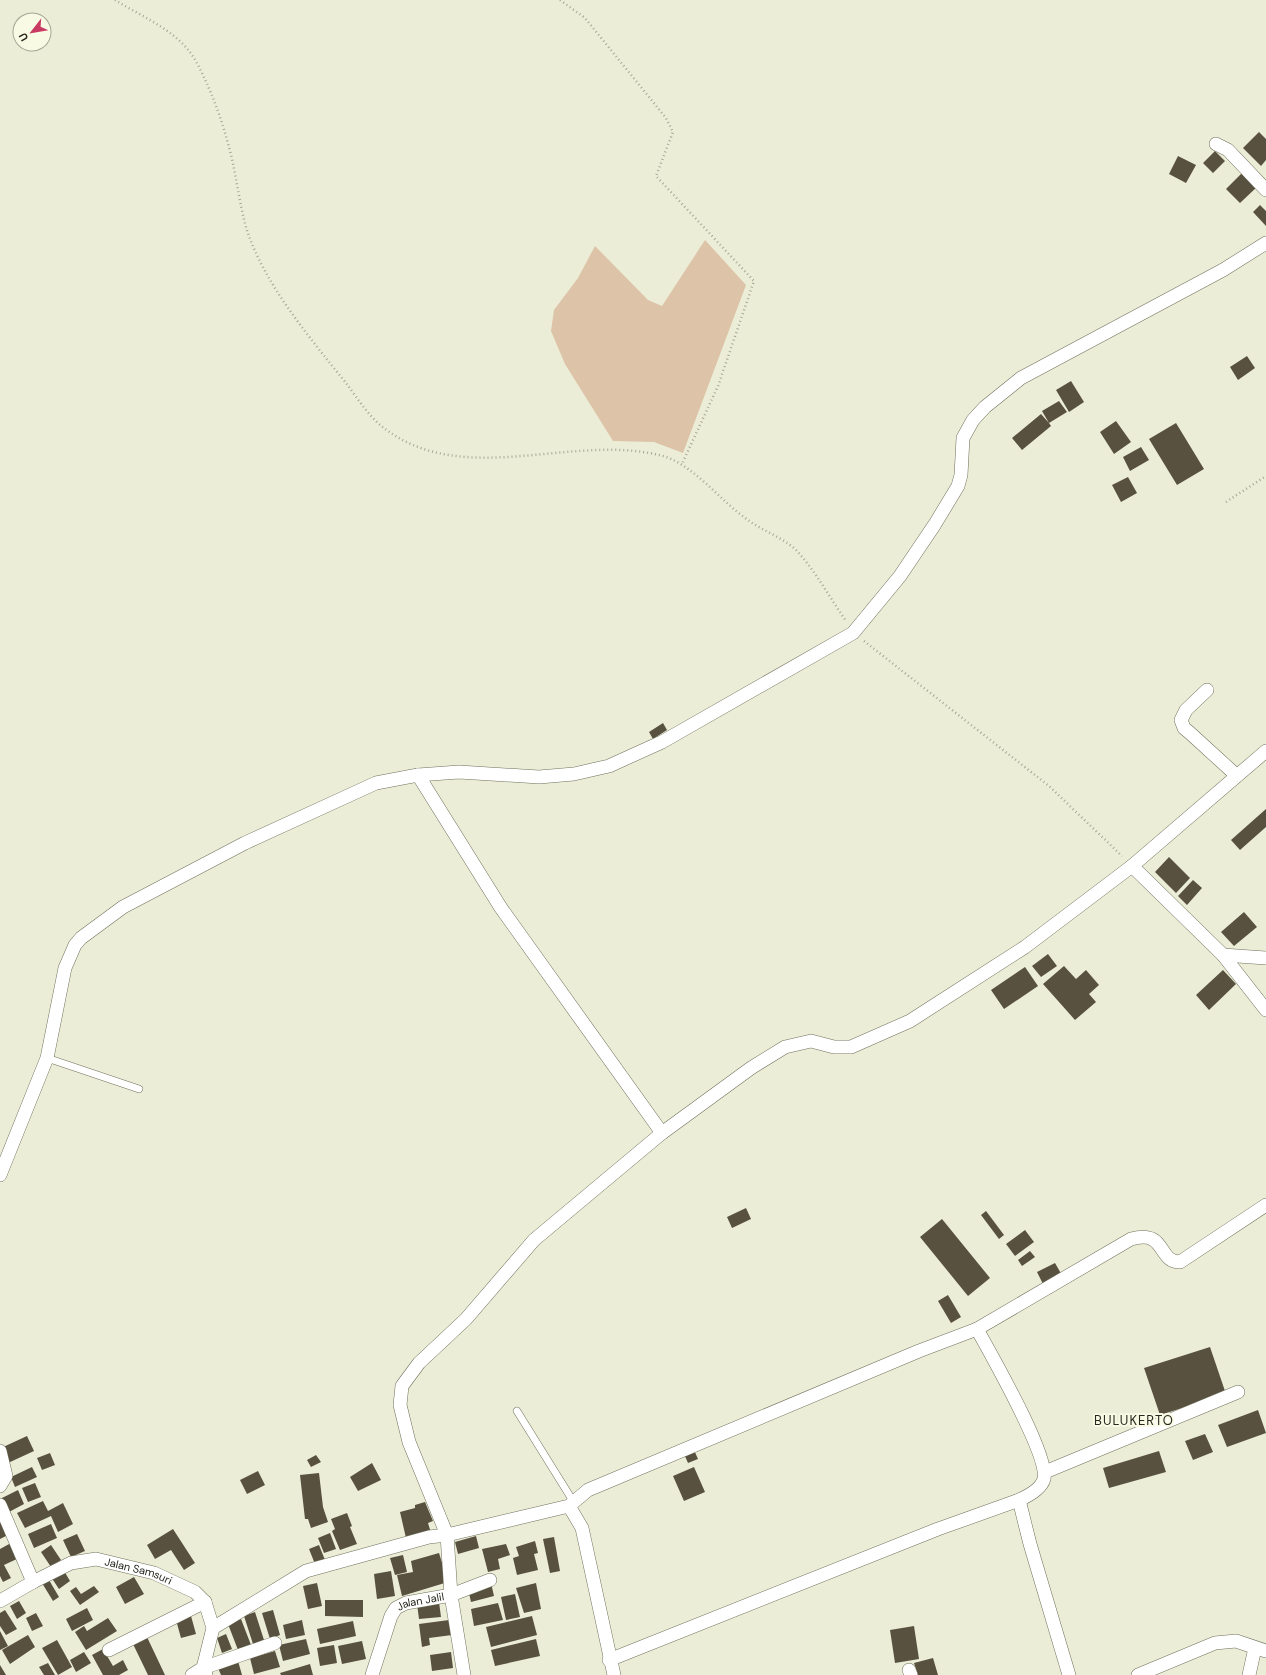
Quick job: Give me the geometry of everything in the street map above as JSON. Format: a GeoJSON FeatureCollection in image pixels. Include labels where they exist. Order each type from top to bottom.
{"type":"FeatureCollection","features":[{"type":"Feature","properties":{"kind":"street"},"geometry":{"type":"LineString","coordinates":[[1216,144],[1228,150],[1266,190]]}},
{"type":"Feature","properties":{"kind":"street"},"geometry":{"type":"LineString","coordinates":[[0,1175],[47,1058],[69,956],[75,945],[93,928],[123,907],[188,871],[314,810],[376,783],[418,775],[459,772],[539,777],[574,774],[609,766],[662,742],[853,633],[900,576],[935,524],[958,486],[961,475],[963,438],[973,420],[985,407],[1021,378],[1223,270],[1266,243]]}},
{"type":"Feature","properties":{"kind":"street"},"geometry":{"type":"LineString","coordinates":[[1207,690],[1186,710],[1181,720],[1184,728],[1190,734],[1236,775]]}},
{"type":"Feature","properties":{"kind":"street"},"geometry":{"type":"LineString","coordinates":[[464,1675],[450,1594],[447,1535],[407,1435],[400,1405],[402,1386],[419,1363],[466,1319],[534,1240],[662,1133],[750,1068],[785,1047],[811,1041],[834,1048],[850,1047],[910,1021],[1025,947],[1132,866],[1236,775],[1266,751]]}},
{"type":"Feature","properties":{"kind":"street"},"geometry":{"type":"LineString","coordinates":[[418,775],[501,908],[662,1133]]}},
{"type":"Feature","properties":{"kind":"street"},"geometry":{"type":"LineString","coordinates":[[1132,866],[1223,955],[1266,1010]]}},
{"type":"Feature","properties":{"kind":"street"},"geometry":{"type":"LineString","coordinates":[[1223,955],[1266,958]]}},
{"type":"Feature","properties":{"kind":"street"},"geometry":{"type":"LineString","coordinates":[[213,1628],[306,1571],[429,1537],[447,1535],[571,1503],[595,1487],[919,1351],[977,1329],[1131,1238],[1153,1238],[1157,1241],[1167,1258],[1175,1262],[1180,1262],[1266,1205]]}},
{"type":"Feature","properties":{"kind":"street"},"geometry":{"type":"LineString","coordinates":[[609,1660],[932,1531],[1020,1500],[1030,1495],[1040,1486],[1043,1481],[1045,1472],[1041,1458],[1011,1392],[977,1329]]}},
{"type":"Feature","properties":{"kind":"street"},"geometry":{"type":"LineString","coordinates":[[1045,1472],[1238,1392]]}},
{"type":"Feature","properties":{"kind":"street"},"geometry":{"type":"LineString","coordinates":[[0,1451],[6,1476],[0,1486]]}},
{"type":"Feature","properties":{"kind":"street"},"geometry":{"type":"LineString","coordinates":[[1020,1500],[1030,1544],[1069,1675]]}},
{"type":"Feature","properties":{"kind":"street"},"geometry":{"type":"LineString","coordinates":[[571,1503],[582,1528],[609,1660],[614,1675]]}},
{"type":"Feature","properties":{"kind":"street"},"geometry":{"type":"LineString","coordinates":[[0,1505],[33,1582]]}},
{"type":"Feature","properties":{"kind":"street","name":"Jalan Samsuri"},"geometry":{"type":"LineString","coordinates":[[0,1601],[71,1563],[96,1559],[154,1573],[195,1592],[205,1602]]}},
{"type":"Feature","properties":{"kind":"street","name":"Jalan Jalil"},"geometry":{"type":"LineString","coordinates":[[372,1675],[391,1616],[396,1608],[406,1602],[450,1594],[490,1580]]}},
{"type":"Feature","properties":{"kind":"street"},"geometry":{"type":"LineString","coordinates":[[109,1650],[205,1602],[213,1628],[200,1673]]}},
{"type":"Feature","properties":{"kind":"street"},"geometry":{"type":"LineString","coordinates":[[1138,1675],[1215,1643],[1236,1641],[1261,1649],[1249,1675]]}},
{"type":"Feature","properties":{"kind":"street"},"geometry":{"type":"LineString","coordinates":[[200,1673],[275,1643]]}},
{"type":"Feature","properties":{"kind":"lane"},"geometry":{"type":"LineString","coordinates":[[47,1058],[139,1089]]}},
{"type":"Feature","properties":{"kind":"lane"},"geometry":{"type":"LineString","coordinates":[[517,1411],[571,1503]]}},
{"type":"Feature","properties":{"kind":"path"},"geometry":{"type":"LineString","coordinates":[[115,0],[166,31],[190,53],[202,73],[222,122],[232,158],[246,225],[254,251],[267,274],[304,330],[385,430],[412,447],[441,454],[495,457],[568,452],[636,451],[662,455],[682,464],[747,519],[786,541],[798,552],[853,633],[1049,786],[1132,866]]}},
{"type":"Feature","properties":{"kind":"path"},"geometry":{"type":"LineString","coordinates":[[560,0],[585,18],[666,118],[673,132],[656,176],[754,281],[718,386],[682,464]]}},
{"type":"Feature","properties":{"kind":"path"},"geometry":{"type":"LineString","coordinates":[[1226,502],[1266,476]]}},
{"type":"Feature","properties":{"kind":"shaded area"},"geometry":{"type":"Polygon","coordinates":[[[705,240],[746,285],[683,453],[654,442],[613,441],[565,364],[551,331],[554,310],[578,278],[595,246],[648,300],[662,306],[705,240]]]}},
{"type":"Feature","properties":{"kind":"building"},"geometry":{"type":"Polygon","coordinates":[[[1259,132],[1266,139],[1266,160],[1261,166],[1243,148],[1259,132]]]}},
{"type":"Feature","properties":{"kind":"building"},"geometry":{"type":"Polygon","coordinates":[[[1215,151],[1225,161],[1213,173],[1203,163],[1215,151]]]}},
{"type":"Feature","properties":{"kind":"building"},"geometry":{"type":"Polygon","coordinates":[[[1178,156],[1196,165],[1186,183],[1169,174],[1178,156]]]}},
{"type":"Feature","properties":{"kind":"building"},"geometry":{"type":"Polygon","coordinates":[[[1244,171],[1258,186],[1240,203],[1226,189],[1244,171]]]}},
{"type":"Feature","properties":{"kind":"building"},"geometry":{"type":"Polygon","coordinates":[[[1260,205],[1266,211],[1266,226],[1253,212],[1260,205]]]}},
{"type":"Feature","properties":{"kind":"building"},"geometry":{"type":"Polygon","coordinates":[[[1247,356],[1255,368],[1238,380],[1230,367],[1247,356]]]}},
{"type":"Feature","properties":{"kind":"building"},"geometry":{"type":"Polygon","coordinates":[[[1071,381],[1084,402],[1069,412],[1056,390],[1071,381]]]}},
{"type":"Feature","properties":{"kind":"building"},"geometry":{"type":"Polygon","coordinates":[[[1059,401],[1067,412],[1049,423],[1042,411],[1059,401]]]}},
{"type":"Feature","properties":{"kind":"building"},"geometry":{"type":"Polygon","coordinates":[[[1041,414],[1051,426],[1022,450],[1012,438],[1041,414]]]}},
{"type":"Feature","properties":{"kind":"building"},"geometry":{"type":"Polygon","coordinates":[[[1116,421],[1131,442],[1114,454],[1100,432],[1116,421]]]}},
{"type":"Feature","properties":{"kind":"building"},"geometry":{"type":"Polygon","coordinates":[[[1176,423],[1204,469],[1177,485],[1149,439],[1176,423]]]}},
{"type":"Feature","properties":{"kind":"building"},"geometry":{"type":"Polygon","coordinates":[[[1141,447],[1149,460],[1130,471],[1123,457],[1141,447]]]}},
{"type":"Feature","properties":{"kind":"building"},"geometry":{"type":"Polygon","coordinates":[[[1128,477],[1137,493],[1121,502],[1112,485],[1128,477]]]}},
{"type":"Feature","properties":{"kind":"building"},"geometry":{"type":"Polygon","coordinates":[[[663,723],[667,730],[653,739],[649,732],[663,723]]]}},
{"type":"Feature","properties":{"kind":"building"},"geometry":{"type":"Polygon","coordinates":[[[1266,809],[1266,827],[1240,850],[1231,840],[1266,809]]]}},
{"type":"Feature","properties":{"kind":"building"},"geometry":{"type":"Polygon","coordinates":[[[1169,857],[1190,878],[1176,893],[1155,872],[1169,857]]]}},
{"type":"Feature","properties":{"kind":"building"},"geometry":{"type":"Polygon","coordinates":[[[1193,880],[1202,888],[1187,905],[1178,896],[1193,880]]]}},
{"type":"Feature","properties":{"kind":"building"},"geometry":{"type":"Polygon","coordinates":[[[1244,912],[1257,927],[1234,946],[1221,932],[1244,912]]]}},
{"type":"Feature","properties":{"kind":"building"},"geometry":{"type":"Polygon","coordinates":[[[1048,954],[1057,966],[1041,977],[1032,966],[1048,954]]]}},
{"type":"Feature","properties":{"kind":"building"},"geometry":{"type":"Polygon","coordinates":[[[1064,966],[1076,979],[1086,970],[1099,985],[1089,994],[1096,1002],[1075,1020],[1043,984],[1064,966]]]}},
{"type":"Feature","properties":{"kind":"building"},"geometry":{"type":"Polygon","coordinates":[[[1025,967],[1038,986],[1004,1009],[991,990],[1025,967]]]}},
{"type":"Feature","properties":{"kind":"building"},"geometry":{"type":"Polygon","coordinates":[[[1223,970],[1236,984],[1209,1010],[1196,995],[1223,970]]]}},
{"type":"Feature","properties":{"kind":"building"},"geometry":{"type":"Polygon","coordinates":[[[746,1208],[751,1219],[732,1228],[727,1217],[746,1208]]]}},
{"type":"Feature","properties":{"kind":"building"},"geometry":{"type":"Polygon","coordinates":[[[986,1211],[1004,1235],[999,1239],[981,1215],[986,1211]]]}},
{"type":"Feature","properties":{"kind":"building"},"geometry":{"type":"Polygon","coordinates":[[[942,1219],[990,1278],[968,1296],[920,1237],[942,1219]]]}},
{"type":"Feature","properties":{"kind":"building"},"geometry":{"type":"Polygon","coordinates":[[[1025,1230],[1034,1242],[1015,1256],[1006,1244],[1025,1230]]]}},
{"type":"Feature","properties":{"kind":"building"},"geometry":{"type":"Polygon","coordinates":[[[1030,1251],[1035,1257],[1022,1266],[1018,1260],[1030,1251]]]}},
{"type":"Feature","properties":{"kind":"building"},"geometry":{"type":"Polygon","coordinates":[[[1055,1263],[1063,1277],[1044,1286],[1037,1272],[1055,1263]]]}},
{"type":"Feature","properties":{"kind":"building"},"geometry":{"type":"Polygon","coordinates":[[[948,1295],[961,1317],[951,1323],[938,1301],[948,1295]]]}},
{"type":"Feature","properties":{"kind":"building"},"geometry":{"type":"Polygon","coordinates":[[[1210,1347],[1226,1394],[1160,1415],[1144,1368],[1210,1347]]]}},
{"type":"Feature","properties":{"kind":"building"},"geometry":{"type":"Polygon","coordinates":[[[1258,1410],[1266,1433],[1227,1447],[1218,1425],[1258,1410]]]}},
{"type":"Feature","properties":{"kind":"building"},"geometry":{"type":"Polygon","coordinates":[[[1205,1434],[1213,1452],[1193,1460],[1185,1441],[1205,1434]]]}},
{"type":"Feature","properties":{"kind":"building"},"geometry":{"type":"Polygon","coordinates":[[[27,1436],[34,1451],[8,1463],[1,1448],[27,1436]]]}},
{"type":"Feature","properties":{"kind":"building"},"geometry":{"type":"Polygon","coordinates":[[[694,1450],[698,1459],[688,1463],[684,1454],[694,1450]]]}},
{"type":"Feature","properties":{"kind":"building"},"geometry":{"type":"Polygon","coordinates":[[[1159,1451],[1166,1472],[1109,1488],[1103,1468],[1159,1451]]]}},
{"type":"Feature","properties":{"kind":"building"},"geometry":{"type":"Polygon","coordinates":[[[50,1453],[55,1465],[42,1470],[37,1458],[50,1453]]]}},
{"type":"Feature","properties":{"kind":"building"},"geometry":{"type":"Polygon","coordinates":[[[316,1455],[321,1462],[311,1467],[307,1460],[316,1455]]]}},
{"type":"Feature","properties":{"kind":"building"},"geometry":{"type":"Polygon","coordinates":[[[372,1463],[381,1480],[358,1491],[350,1477],[372,1463]]]}},
{"type":"Feature","properties":{"kind":"building"},"geometry":{"type":"Polygon","coordinates":[[[32,1467],[37,1477],[15,1487],[11,1477],[32,1467]]]}},
{"type":"Feature","properties":{"kind":"building"},"geometry":{"type":"Polygon","coordinates":[[[694,1467],[705,1492],[684,1501],[673,1476],[694,1467]]]}},
{"type":"Feature","properties":{"kind":"building"},"geometry":{"type":"Polygon","coordinates":[[[258,1471],[265,1485],[247,1494],[240,1480],[258,1471]]]}},
{"type":"Feature","properties":{"kind":"building"},"geometry":{"type":"Polygon","coordinates":[[[319,1473],[323,1507],[328,1522],[311,1528],[308,1519],[305,1519],[300,1475],[319,1473]]]}},
{"type":"Feature","properties":{"kind":"building"},"geometry":{"type":"Polygon","coordinates":[[[35,1483],[41,1497],[28,1502],[22,1488],[35,1483]]]}},
{"type":"Feature","properties":{"kind":"building"},"geometry":{"type":"Polygon","coordinates":[[[18,1490],[24,1504],[9,1512],[2,1498],[18,1490]]]}},
{"type":"Feature","properties":{"kind":"building"},"geometry":{"type":"Polygon","coordinates":[[[43,1501],[48,1511],[63,1503],[73,1524],[58,1532],[51,1516],[25,1528],[17,1513],[43,1501]]]}},
{"type":"Feature","properties":{"kind":"building"},"geometry":{"type":"Polygon","coordinates":[[[425,1502],[433,1521],[428,1523],[431,1533],[406,1538],[400,1512],[415,1508],[415,1505],[425,1502]]]}},
{"type":"Feature","properties":{"kind":"building"},"geometry":{"type":"Polygon","coordinates":[[[347,1513],[352,1526],[350,1527],[357,1544],[340,1550],[332,1531],[335,1529],[331,1519],[347,1513]]]}},
{"type":"Feature","properties":{"kind":"building"},"geometry":{"type":"Polygon","coordinates":[[[0,1519],[8,1535],[0,1539],[0,1519]]]}},
{"type":"Feature","properties":{"kind":"building"},"geometry":{"type":"Polygon","coordinates":[[[51,1524],[57,1538],[34,1548],[28,1534],[51,1524]]]}},
{"type":"Feature","properties":{"kind":"building"},"geometry":{"type":"Polygon","coordinates":[[[173,1529],[195,1563],[184,1570],[171,1550],[155,1559],[147,1545],[173,1529]]]}},
{"type":"Feature","properties":{"kind":"building"},"geometry":{"type":"Polygon","coordinates":[[[330,1533],[336,1549],[324,1553],[318,1538],[330,1533]]]}},
{"type":"Feature","properties":{"kind":"building"},"geometry":{"type":"Polygon","coordinates":[[[77,1534],[85,1551],[71,1557],[63,1540],[77,1534]]]}},
{"type":"Feature","properties":{"kind":"building"},"geometry":{"type":"Polygon","coordinates":[[[476,1536],[479,1548],[458,1554],[455,1542],[476,1536]]]}},
{"type":"Feature","properties":{"kind":"building"},"geometry":{"type":"Polygon","coordinates":[[[554,1537],[560,1571],[550,1573],[543,1539],[554,1537]]]}},
{"type":"Feature","properties":{"kind":"building"},"geometry":{"type":"Polygon","coordinates":[[[535,1541],[538,1553],[534,1554],[538,1570],[517,1575],[513,1558],[519,1556],[516,1547],[535,1541]]]}},
{"type":"Feature","properties":{"kind":"building"},"geometry":{"type":"Polygon","coordinates":[[[11,1543],[19,1558],[4,1565],[11,1578],[3,1582],[0,1576],[0,1549],[11,1543]]]}},
{"type":"Feature","properties":{"kind":"building"},"geometry":{"type":"Polygon","coordinates":[[[506,1544],[510,1555],[498,1559],[500,1569],[488,1572],[482,1549],[506,1544]]]}},
{"type":"Feature","properties":{"kind":"building"},"geometry":{"type":"Polygon","coordinates":[[[51,1545],[61,1560],[51,1567],[41,1552],[51,1545]]]}},
{"type":"Feature","properties":{"kind":"building"},"geometry":{"type":"Polygon","coordinates":[[[319,1545],[325,1560],[315,1564],[309,1549],[319,1545]]]}},
{"type":"Feature","properties":{"kind":"building"},"geometry":{"type":"Polygon","coordinates":[[[439,1553],[448,1582],[402,1596],[397,1575],[413,1572],[411,1561],[439,1553]]]}},
{"type":"Feature","properties":{"kind":"building"},"geometry":{"type":"Polygon","coordinates":[[[403,1555],[407,1572],[395,1575],[390,1558],[403,1555]]]}},
{"type":"Feature","properties":{"kind":"building"},"geometry":{"type":"Polygon","coordinates":[[[63,1569],[70,1581],[59,1589],[51,1577],[63,1569]]]}},
{"type":"Feature","properties":{"kind":"building"},"geometry":{"type":"Polygon","coordinates":[[[391,1571],[395,1596],[377,1599],[374,1574],[391,1571]]]}},
{"type":"Feature","properties":{"kind":"building"},"geometry":{"type":"Polygon","coordinates":[[[134,1577],[144,1594],[125,1604],[116,1587],[134,1577]]]}},
{"type":"Feature","properties":{"kind":"building"},"geometry":{"type":"Polygon","coordinates":[[[49,1580],[59,1597],[53,1601],[42,1583],[49,1580]]]}},
{"type":"Feature","properties":{"kind":"building"},"geometry":{"type":"Polygon","coordinates":[[[317,1583],[322,1606],[308,1609],[303,1586],[317,1583]]]}},
{"type":"Feature","properties":{"kind":"building"},"geometry":{"type":"Polygon","coordinates":[[[491,1583],[494,1596],[471,1602],[468,1589],[491,1583]]]}},
{"type":"Feature","properties":{"kind":"building"},"geometry":{"type":"Polygon","coordinates":[[[536,1583],[541,1609],[524,1613],[516,1588],[536,1583]]]}},
{"type":"Feature","properties":{"kind":"building"},"geometry":{"type":"Polygon","coordinates":[[[94,1586],[99,1592],[80,1605],[70,1591],[76,1587],[81,1594],[94,1586]]]}},
{"type":"Feature","properties":{"kind":"building"},"geometry":{"type":"Polygon","coordinates":[[[515,1594],[520,1617],[506,1620],[501,1597],[515,1594]]]}},
{"type":"Feature","properties":{"kind":"building"},"geometry":{"type":"Polygon","coordinates":[[[325,1600],[363,1600],[363,1617],[325,1616],[325,1600]]]}},
{"type":"Feature","properties":{"kind":"building"},"geometry":{"type":"Polygon","coordinates":[[[19,1601],[26,1613],[17,1619],[10,1606],[19,1601]]]}},
{"type":"Feature","properties":{"kind":"building"},"geometry":{"type":"Polygon","coordinates":[[[439,1602],[441,1617],[419,1619],[417,1604],[439,1602]]]}},
{"type":"Feature","properties":{"kind":"building"},"geometry":{"type":"Polygon","coordinates":[[[498,1603],[503,1620],[474,1626],[471,1609],[498,1603]]]}},
{"type":"Feature","properties":{"kind":"building"},"geometry":{"type":"Polygon","coordinates":[[[87,1608],[93,1620],[72,1631],[66,1619],[87,1608]]]}},
{"type":"Feature","properties":{"kind":"building"},"geometry":{"type":"Polygon","coordinates":[[[5,1610],[17,1629],[6,1635],[0,1626],[0,1613],[5,1610]]]}},
{"type":"Feature","properties":{"kind":"building"},"geometry":{"type":"Polygon","coordinates":[[[273,1610],[280,1635],[270,1639],[262,1613],[273,1610]]]}},
{"type":"Feature","properties":{"kind":"building"},"geometry":{"type":"Polygon","coordinates":[[[255,1612],[264,1640],[253,1644],[244,1616],[255,1612]]]}},
{"type":"Feature","properties":{"kind":"building"},"geometry":{"type":"Polygon","coordinates":[[[36,1613],[43,1626],[32,1631],[26,1618],[36,1613]]]}},
{"type":"Feature","properties":{"kind":"building"},"geometry":{"type":"Polygon","coordinates":[[[191,1616],[196,1634],[181,1638],[176,1620],[191,1616]]]}},
{"type":"Feature","properties":{"kind":"building"},"geometry":{"type":"Polygon","coordinates":[[[532,1616],[537,1635],[491,1647],[486,1627],[532,1616]]]}},
{"type":"Feature","properties":{"kind":"building"},"geometry":{"type":"Polygon","coordinates":[[[108,1618],[117,1631],[86,1650],[75,1632],[84,1626],[87,1631],[108,1618]]]}},
{"type":"Feature","properties":{"kind":"building"},"geometry":{"type":"Polygon","coordinates":[[[241,1619],[251,1645],[238,1650],[228,1624],[241,1619]]]}},
{"type":"Feature","properties":{"kind":"building"},"geometry":{"type":"Polygon","coordinates":[[[302,1620],[305,1635],[286,1639],[283,1625],[302,1620]]]}},
{"type":"Feature","properties":{"kind":"building"},"geometry":{"type":"Polygon","coordinates":[[[449,1620],[452,1635],[429,1638],[430,1645],[422,1647],[419,1624],[449,1620]]]}},
{"type":"Feature","properties":{"kind":"building"},"geometry":{"type":"Polygon","coordinates":[[[353,1621],[356,1636],[320,1644],[317,1629],[353,1621]]]}},
{"type":"Feature","properties":{"kind":"building"},"geometry":{"type":"Polygon","coordinates":[[[914,1626],[919,1659],[895,1663],[890,1630],[914,1626]]]}},
{"type":"Feature","properties":{"kind":"building"},"geometry":{"type":"Polygon","coordinates":[[[0,1631],[8,1646],[0,1650],[0,1631]]]}},
{"type":"Feature","properties":{"kind":"building"},"geometry":{"type":"Polygon","coordinates":[[[226,1634],[232,1649],[222,1653],[217,1638],[226,1634]]]}},
{"type":"Feature","properties":{"kind":"building"},"geometry":{"type":"Polygon","coordinates":[[[28,1635],[35,1647],[10,1664],[2,1650],[28,1635]]]}},
{"type":"Feature","properties":{"kind":"building"},"geometry":{"type":"Polygon","coordinates":[[[147,1637],[165,1675],[148,1675],[133,1644],[147,1637]]]}},
{"type":"Feature","properties":{"kind":"building"},"geometry":{"type":"Polygon","coordinates":[[[306,1639],[310,1654],[283,1661],[279,1645],[306,1639]]]}},
{"type":"Feature","properties":{"kind":"building"},"geometry":{"type":"Polygon","coordinates":[[[536,1639],[540,1656],[495,1666],[491,1650],[536,1639]]]}},
{"type":"Feature","properties":{"kind":"building"},"geometry":{"type":"Polygon","coordinates":[[[57,1640],[72,1667],[58,1675],[42,1648],[57,1640]]]}},
{"type":"Feature","properties":{"kind":"building"},"geometry":{"type":"Polygon","coordinates":[[[362,1641],[366,1659],[342,1664],[338,1646],[362,1641]]]}},
{"type":"Feature","properties":{"kind":"building"},"geometry":{"type":"Polygon","coordinates":[[[334,1645],[337,1663],[320,1666],[317,1648],[334,1645]]]}},
{"type":"Feature","properties":{"kind":"building"},"geometry":{"type":"Polygon","coordinates":[[[103,1649],[113,1666],[123,1660],[128,1670],[119,1675],[103,1675],[92,1655],[103,1649]]]}},
{"type":"Feature","properties":{"kind":"building"},"geometry":{"type":"Polygon","coordinates":[[[275,1651],[280,1667],[254,1674],[250,1658],[275,1651]]]}},
{"type":"Feature","properties":{"kind":"building"},"geometry":{"type":"Polygon","coordinates":[[[84,1652],[91,1663],[76,1672],[70,1660],[84,1652]]]}},
{"type":"Feature","properties":{"kind":"building"},"geometry":{"type":"Polygon","coordinates":[[[451,1652],[453,1668],[432,1671],[430,1655],[451,1652]]]}},
{"type":"Feature","properties":{"kind":"building"},"geometry":{"type":"Polygon","coordinates":[[[933,1658],[938,1675],[918,1675],[914,1663],[933,1658]]]}},
{"type":"Feature","properties":{"kind":"building"},"geometry":{"type":"Polygon","coordinates":[[[238,1661],[242,1675],[221,1675],[218,1668],[238,1661]]]}},
{"type":"Feature","properties":{"kind":"building"},"geometry":{"type":"Polygon","coordinates":[[[48,1663],[55,1675],[44,1675],[39,1667],[48,1663]]]}},
{"type":"Feature","properties":{"kind":"building"},"geometry":{"type":"Polygon","coordinates":[[[310,1664],[313,1675],[281,1675],[280,1673],[310,1664]]]}},
{"type":"Feature","properties":{"kind":"building"},"geometry":{"type":"Polygon","coordinates":[[[0,1665],[6,1675],[0,1675],[0,1665]]]}},
{"type":"Feature","properties":{"kind":"district","name":"BULUKERTO"},"geometry":{"type":"Point","coordinates":[1134,1420]}}]}
